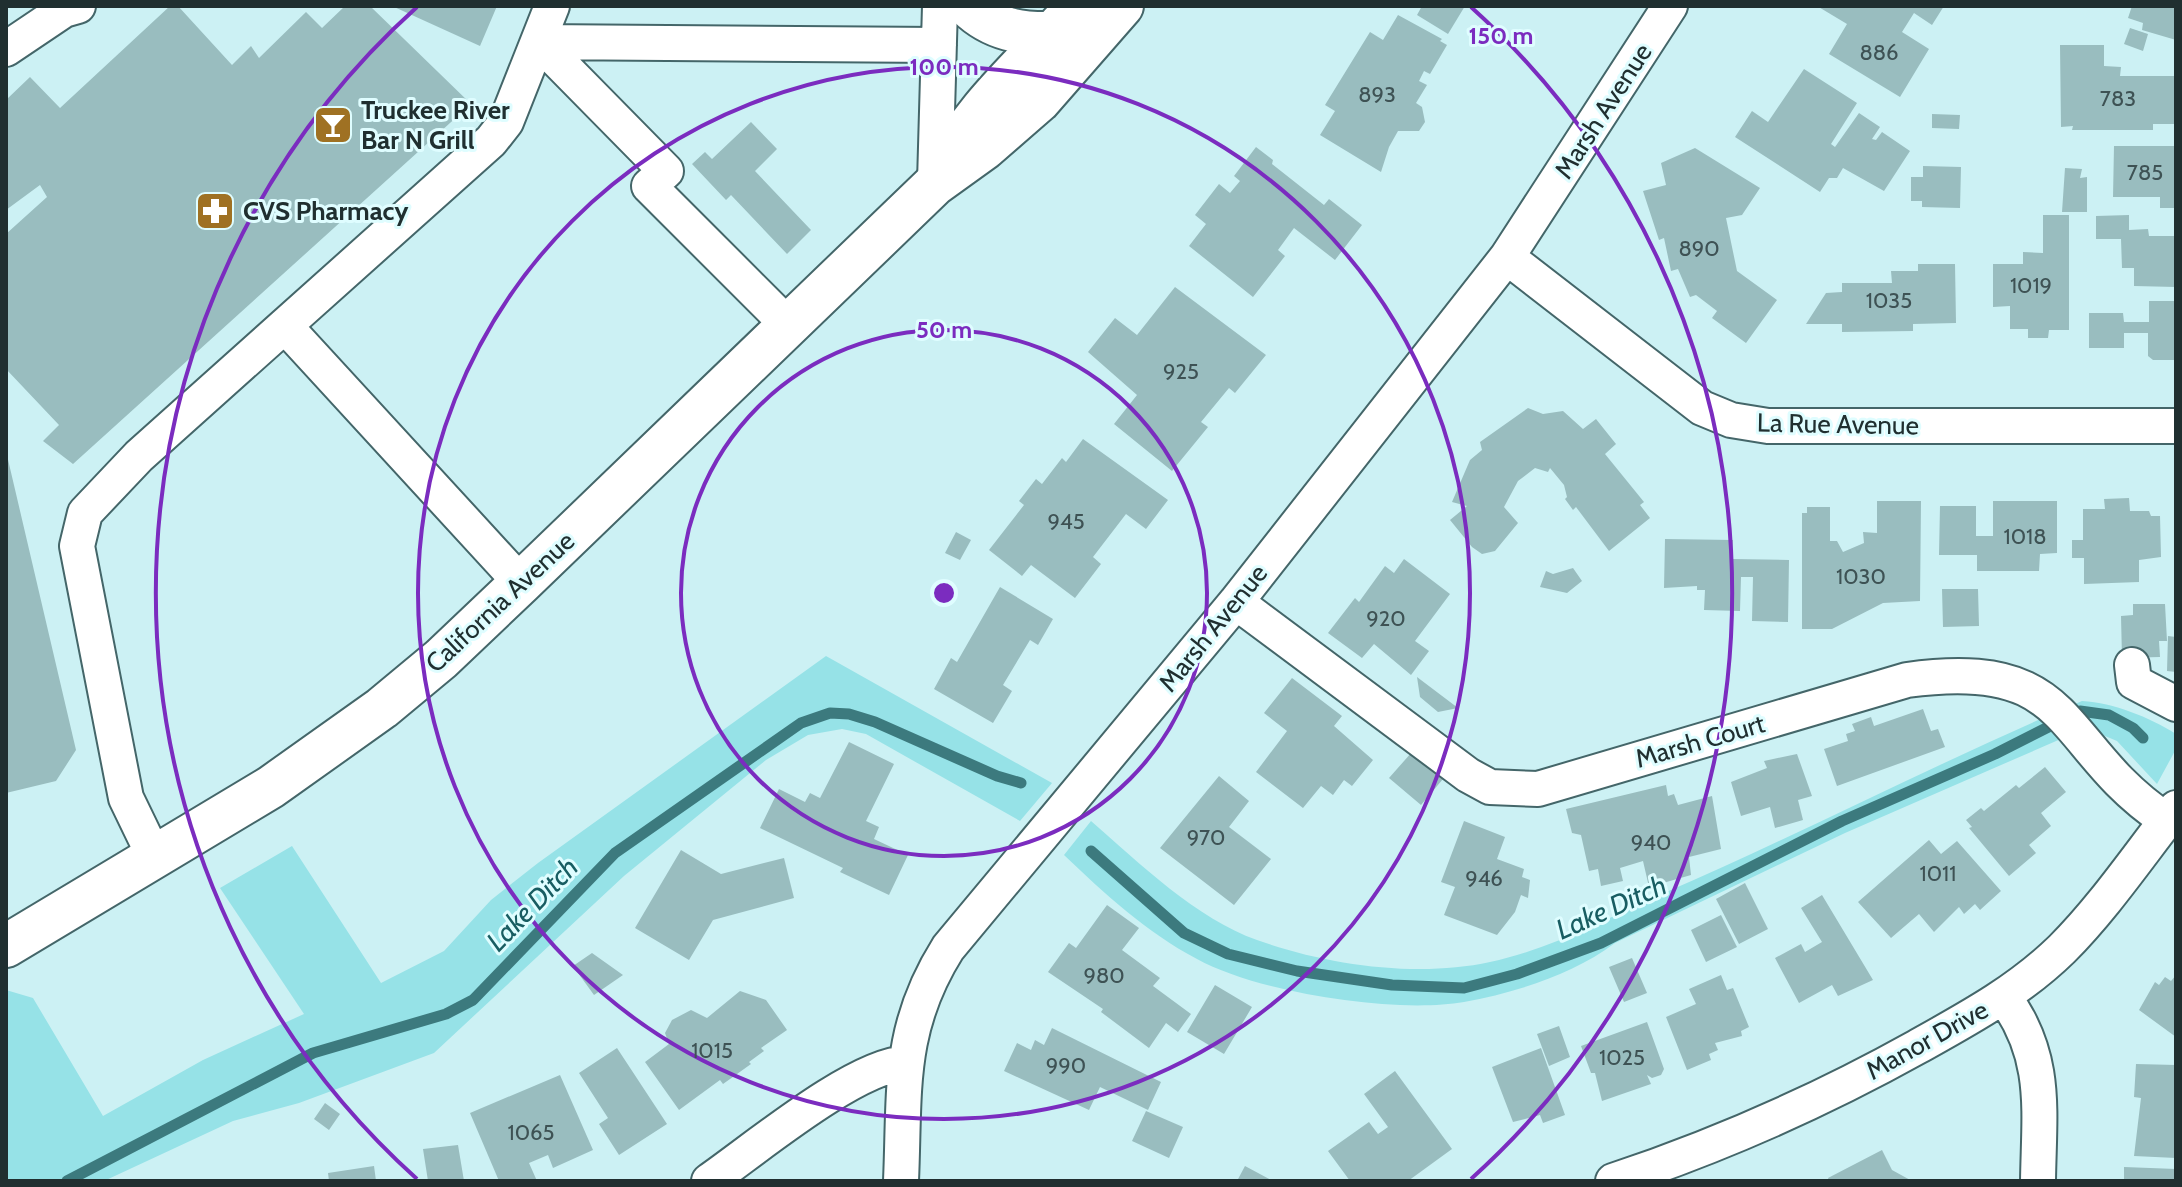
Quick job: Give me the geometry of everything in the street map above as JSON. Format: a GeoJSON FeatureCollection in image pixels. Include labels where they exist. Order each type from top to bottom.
{"type":"FeatureCollection","features":[{"type":"Feature","properties":{"kind":"main road"},"geometry":{"type":"LineString","coordinates":[[968,6],[1001,28],[1025,34],[1066,20]]}},
{"type":"Feature","properties":{"kind":"main road","name":"California Avenue"},"geometry":{"type":"LineString","coordinates":[[6,946],[322,754],[441,659],[935,184],[985,148],[1039,101],[1122,6]]}},
{"type":"Feature","properties":{"kind":"main road","name":"California Avenue"},"geometry":{"type":"LineString","coordinates":[[935,184],[958,137],[981,108],[1066,20]]}},
{"type":"Feature","properties":{"kind":"street"},"geometry":{"type":"LineString","coordinates":[[6,49],[64,10],[78,6]]}},
{"type":"Feature","properties":{"kind":"street"},"geometry":{"type":"LineString","coordinates":[[155,858],[126,798],[77,546],[78,531],[85,513],[119,477],[491,141],[506,122],[552,6]]}},
{"type":"Feature","properties":{"kind":"street"},"geometry":{"type":"LineString","coordinates":[[935,184],[940,6]]}},
{"type":"Feature","properties":{"kind":"street","name":"Marsh Avenue"},"geometry":{"type":"LineString","coordinates":[[901,1181],[910,1027],[927,982],[948,948],[1236,602],[1507,257],[1670,6]]}},
{"type":"Feature","properties":{"kind":"street"},"geometry":{"type":"LineString","coordinates":[[539,42],[939,45]]}},
{"type":"Feature","properties":{"kind":"street"},"geometry":{"type":"LineString","coordinates":[[539,42],[666,171],[649,186],[789,326]]}},
{"type":"Feature","properties":{"kind":"street","name":"La Rue Avenue"},"geometry":{"type":"LineString","coordinates":[[1507,257],[1702,408],[1731,420],[1768,426],[2176,426]]}},
{"type":"Feature","properties":{"kind":"street"},"geometry":{"type":"LineString","coordinates":[[285,326],[521,583]]}},
{"type":"Feature","properties":{"kind":"street","name":"Marsh Court"},"geometry":{"type":"LineString","coordinates":[[1236,602],[1439,754],[1490,787],[1538,789],[1907,680],[1952,674],[1991,676],[2023,686],[2051,704],[2125,787],[2171,814]]}},
{"type":"Feature","properties":{"kind":"street"},"geometry":{"type":"LineString","coordinates":[[2132,665],[2134,682],[2176,704]]}},
{"type":"Feature","properties":{"kind":"street","name":"Manor Drive"},"geometry":{"type":"LineString","coordinates":[[1613,1181],[1775,1119],[1883,1066],[2004,997],[2077,932],[2171,814]]}},
{"type":"Feature","properties":{"kind":"street"},"geometry":{"type":"LineString","coordinates":[[2004,997],[2021,1020],[2034,1050],[2040,1082],[2038,1181]]}},
{"type":"Feature","properties":{"kind":"street"},"geometry":{"type":"LineString","coordinates":[[709,1181],[857,1078],[890,1064],[906,1063]]}},
{"type":"Feature","properties":{"kind":"shaded area"},"geometry":{"type":"Polygon","coordinates":[[[826,656],[1052,783],[1020,821],[866,734],[842,729],[808,735],[766,760],[624,876],[434,1053],[299,1103],[233,1121],[104,1181],[6,1181],[6,990],[33,998],[103,1116],[203,1060],[304,1014],[220,888],[292,846],[381,983],[444,951],[491,900],[538,863],[826,656]]]}},
{"type":"Feature","properties":{"kind":"shaded area"},"geometry":{"type":"Polygon","coordinates":[[[2082,701],[2131,712],[2176,734],[2176,749],[2157,784],[2117,741],[2086,728],[1845,833],[1615,943],[1562,973],[1504,993],[1464,1002],[1435,1005],[1366,1003],[1291,991],[1223,971],[1197,959],[1143,925],[1064,855],[1091,821],[1191,904],[1235,931],[1257,940],[1313,956],[1372,966],[1403,969],[1462,967],[1513,956],[1579,932],[2082,701]]]}},
{"type":"Feature","properties":{"kind":"building"},"geometry":{"type":"Polygon","coordinates":[[[170,6],[178,6],[232,65],[251,46],[259,58],[306,12],[322,28],[345,6],[370,6],[471,104],[73,464],[43,441],[59,425],[6,369],[6,234],[47,197],[40,185],[6,210],[6,100],[30,77],[60,108],[170,6]]]}},
{"type":"Feature","properties":{"kind":"building"},"geometry":{"type":"Polygon","coordinates":[[[392,6],[497,6],[480,46],[392,6]]]}},
{"type":"Feature","properties":{"kind":"building"},"geometry":{"type":"Polygon","coordinates":[[[1422,6],[1465,6],[1448,34],[1417,15],[1422,6]]]}},
{"type":"Feature","properties":{"kind":"building"},"geometry":{"type":"Polygon","coordinates":[[[1817,6],[1944,6],[1932,25],[1914,13],[1902,32],[1929,49],[1900,97],[1829,54],[1847,24],[1817,6]]]}},
{"type":"Feature","properties":{"kind":"building"},"geometry":{"type":"Polygon","coordinates":[[[2132,6],[2176,6],[2176,40],[2142,30],[2143,23],[2128,18],[2132,6]]]}},
{"type":"Feature","properties":{"kind":"building"},"geometry":{"type":"Polygon","coordinates":[[[1398,15],[1442,39],[1440,41],[1447,45],[1430,74],[1424,71],[1419,81],[1427,85],[1416,103],[1422,107],[1425,122],[1419,131],[1398,131],[1381,172],[1320,135],[1335,111],[1325,105],[1370,32],[1383,40],[1398,15]]]}},
{"type":"Feature","properties":{"kind":"building"},"geometry":{"type":"Polygon","coordinates":[[[2130,28],[2148,34],[2143,51],[2124,44],[2130,28]]]}},
{"type":"Feature","properties":{"kind":"building"},"geometry":{"type":"Polygon","coordinates":[[[2060,45],[2104,45],[2104,66],[2121,67],[2120,76],[2176,76],[2176,124],[2153,124],[2153,130],[2072,130],[2073,126],[2061,127],[2060,45]]]}},
{"type":"Feature","properties":{"kind":"building"},"geometry":{"type":"Polygon","coordinates":[[[1804,69],[1857,103],[1831,144],[1835,147],[1859,113],[1880,127],[1872,139],[1876,140],[1882,132],[1910,151],[1884,191],[1843,168],[1837,178],[1829,178],[1820,192],[1735,137],[1752,111],[1768,122],[1804,69]]]}},
{"type":"Feature","properties":{"kind":"building"},"geometry":{"type":"Polygon","coordinates":[[[1932,114],[1960,115],[1959,129],[1932,128],[1932,114]]]}},
{"type":"Feature","properties":{"kind":"building"},"geometry":{"type":"Polygon","coordinates":[[[751,122],[777,149],[755,171],[811,230],[787,254],[731,195],[726,200],[692,164],[705,152],[712,159],[751,122]]]}},
{"type":"Feature","properties":{"kind":"building"},"geometry":{"type":"Polygon","coordinates":[[[2114,146],[2176,146],[2176,208],[2160,208],[2160,197],[2113,197],[2114,146]]]}},
{"type":"Feature","properties":{"kind":"building"},"geometry":{"type":"Polygon","coordinates":[[[1256,147],[1273,160],[1272,164],[1324,205],[1329,199],[1362,225],[1335,260],[1294,228],[1278,250],[1285,256],[1253,297],[1189,246],[1206,224],[1195,215],[1219,184],[1230,193],[1240,181],[1234,176],[1256,147]]]}},
{"type":"Feature","properties":{"kind":"building"},"geometry":{"type":"Polygon","coordinates":[[[1695,148],[1760,188],[1742,215],[1726,218],[1737,271],[1777,300],[1746,343],[1712,318],[1717,311],[1696,295],[1690,297],[1678,269],[1671,271],[1664,238],[1659,240],[1643,191],[1666,185],[1661,163],[1695,148]]]}},
{"type":"Feature","properties":{"kind":"building"},"geometry":{"type":"Polygon","coordinates":[[[1923,166],[1961,167],[1960,208],[1922,207],[1922,201],[1911,201],[1911,177],[1923,177],[1923,166]]]}},
{"type":"Feature","properties":{"kind":"building"},"geometry":{"type":"Polygon","coordinates":[[[2065,168],[2082,169],[2080,178],[2087,177],[2087,212],[2062,212],[2065,168]]]}},
{"type":"Feature","properties":{"kind":"building"},"geometry":{"type":"Polygon","coordinates":[[[2043,215],[2069,215],[2069,330],[2049,330],[2048,338],[2028,338],[2028,329],[2010,329],[2010,306],[1993,307],[1993,264],[2023,264],[2023,252],[2043,253],[2043,215]]]}},
{"type":"Feature","properties":{"kind":"building"},"geometry":{"type":"Polygon","coordinates":[[[2129,215],[2129,230],[2148,229],[2149,236],[2176,236],[2176,287],[2134,286],[2134,268],[2122,268],[2121,239],[2096,239],[2096,216],[2129,215]]]}},
{"type":"Feature","properties":{"kind":"building"},"geometry":{"type":"Polygon","coordinates":[[[1918,264],[1955,264],[1956,323],[1913,324],[1913,331],[1842,332],[1842,324],[1806,324],[1826,293],[1842,292],[1842,283],[1892,283],[1891,271],[1918,271],[1918,264]]]}},
{"type":"Feature","properties":{"kind":"building"},"geometry":{"type":"Polygon","coordinates":[[[1175,287],[1266,355],[1235,393],[1229,388],[1201,422],[1208,427],[1172,471],[1114,424],[1137,395],[1088,352],[1115,318],[1137,335],[1175,287]]]}},
{"type":"Feature","properties":{"kind":"building"},"geometry":{"type":"Polygon","coordinates":[[[2149,301],[2176,301],[2176,360],[2153,360],[2148,356],[2148,333],[2124,333],[2124,348],[2089,348],[2089,313],[2123,313],[2124,322],[2149,322],[2149,301]]]}},
{"type":"Feature","properties":{"kind":"building"},"geometry":{"type":"Polygon","coordinates":[[[1528,408],[1543,414],[1563,411],[1583,429],[1596,419],[1616,444],[1605,454],[1644,502],[1640,505],[1650,518],[1609,551],[1576,507],[1573,510],[1565,499],[1564,485],[1550,468],[1548,472],[1535,468],[1518,481],[1504,507],[1518,523],[1495,551],[1482,554],[1472,547],[1450,520],[1467,506],[1452,502],[1470,460],[1482,450],[1480,442],[1528,408]]]}},
{"type":"Feature","properties":{"kind":"building"},"geometry":{"type":"Polygon","coordinates":[[[1083,439],[1168,500],[1146,529],[1126,514],[1093,557],[1101,564],[1075,598],[1031,565],[1022,576],[989,550],[1024,505],[1019,501],[1036,479],[1042,484],[1062,458],[1066,462],[1083,439]]]}},
{"type":"Feature","properties":{"kind":"building"},"geometry":{"type":"Polygon","coordinates":[[[6,451],[76,750],[56,781],[6,793],[6,451]]]}},
{"type":"Feature","properties":{"kind":"building"},"geometry":{"type":"Polygon","coordinates":[[[2129,498],[2130,511],[2149,511],[2151,516],[2160,516],[2161,557],[2139,560],[2139,582],[2084,584],[2084,558],[2072,558],[2072,540],[2083,540],[2083,509],[2105,509],[2104,499],[2129,498]]]}},
{"type":"Feature","properties":{"kind":"building"},"geometry":{"type":"Polygon","coordinates":[[[1877,501],[1921,501],[1920,601],[1883,603],[1832,629],[1802,629],[1802,513],[1807,513],[1807,507],[1830,507],[1830,541],[1837,541],[1843,552],[1864,543],[1863,532],[1877,533],[1877,501]]]}},
{"type":"Feature","properties":{"kind":"building"},"geometry":{"type":"Polygon","coordinates":[[[1993,501],[2057,501],[2057,553],[2040,554],[2039,571],[1977,571],[1977,555],[1939,555],[1940,506],[1976,506],[1976,536],[1993,536],[1993,501]]]}},
{"type":"Feature","properties":{"kind":"building"},"geometry":{"type":"Polygon","coordinates":[[[956,532],[971,540],[960,560],[945,553],[956,532]]]}},
{"type":"Feature","properties":{"kind":"building"},"geometry":{"type":"Polygon","coordinates":[[[1665,539],[1733,540],[1732,559],[1789,560],[1788,622],[1752,621],[1753,577],[1741,577],[1740,611],[1704,610],[1705,590],[1697,590],[1697,586],[1664,588],[1665,539]]]}},
{"type":"Feature","properties":{"kind":"building"},"geometry":{"type":"Polygon","coordinates":[[[1404,559],[1450,594],[1415,641],[1429,651],[1411,675],[1374,644],[1362,658],[1328,633],[1355,598],[1359,602],[1385,566],[1394,573],[1404,559]]]}},
{"type":"Feature","properties":{"kind":"building"},"geometry":{"type":"Polygon","coordinates":[[[1573,568],[1582,581],[1567,593],[1540,587],[1546,571],[1553,574],[1573,568]]]}},
{"type":"Feature","properties":{"kind":"building"},"geometry":{"type":"Polygon","coordinates":[[[1000,587],[1053,619],[1038,645],[1030,640],[1003,685],[1012,691],[993,723],[934,689],[951,658],[957,662],[1000,587]]]}},
{"type":"Feature","properties":{"kind":"building"},"geometry":{"type":"Polygon","coordinates":[[[1942,589],[1978,589],[1979,626],[1943,627],[1942,589]]]}},
{"type":"Feature","properties":{"kind":"building"},"geometry":{"type":"Polygon","coordinates":[[[2133,604],[2165,604],[2167,641],[2159,641],[2160,657],[2122,658],[2121,616],[2133,615],[2133,604]]]}},
{"type":"Feature","properties":{"kind":"building"},"geometry":{"type":"Polygon","coordinates":[[[2168,636],[2176,637],[2176,672],[2167,671],[2168,636]]]}},
{"type":"Feature","properties":{"kind":"building"},"geometry":{"type":"Polygon","coordinates":[[[1417,677],[1458,708],[1438,712],[1420,697],[1417,677]]]}},
{"type":"Feature","properties":{"kind":"building"},"geometry":{"type":"Polygon","coordinates":[[[1292,678],[1342,716],[1334,726],[1373,760],[1352,786],[1344,780],[1333,795],[1321,786],[1303,808],[1256,772],[1287,731],[1264,713],[1292,678]]]}},
{"type":"Feature","properties":{"kind":"building"},"geometry":{"type":"Polygon","coordinates":[[[1923,709],[1931,731],[1938,729],[1945,747],[1837,786],[1824,749],[1848,741],[1846,734],[1855,731],[1852,724],[1871,717],[1874,726],[1923,709]]]}},
{"type":"Feature","properties":{"kind":"building"},"geometry":{"type":"Polygon","coordinates":[[[849,742],[894,764],[866,821],[879,827],[874,839],[908,855],[889,895],[840,872],[843,868],[760,828],[779,789],[805,802],[810,793],[820,798],[849,742]]]}},
{"type":"Feature","properties":{"kind":"building"},"geometry":{"type":"Polygon","coordinates":[[[1412,752],[1443,779],[1421,805],[1389,778],[1412,752]]]}},
{"type":"Feature","properties":{"kind":"building"},"geometry":{"type":"Polygon","coordinates":[[[1797,754],[1812,796],[1798,800],[1803,820],[1775,828],[1770,807],[1741,816],[1731,782],[1767,768],[1764,761],[1797,754]]]}},
{"type":"Feature","properties":{"kind":"building"},"geometry":{"type":"Polygon","coordinates":[[[2045,767],[2066,792],[2041,813],[2051,826],[2029,845],[2036,853],[2009,876],[1969,828],[1972,827],[1966,820],[1981,808],[1984,811],[2016,785],[2019,788],[2045,767]]]}},
{"type":"Feature","properties":{"kind":"building"},"geometry":{"type":"Polygon","coordinates":[[[1219,776],[1249,801],[1229,827],[1271,859],[1234,905],[1160,848],[1219,776]]]}},
{"type":"Feature","properties":{"kind":"building"},"geometry":{"type":"Polygon","coordinates":[[[1666,785],[1668,796],[1674,794],[1678,805],[1712,796],[1721,849],[1689,857],[1691,875],[1649,887],[1643,861],[1620,868],[1623,881],[1601,886],[1598,869],[1589,871],[1581,835],[1572,833],[1566,809],[1666,785]]]}},
{"type":"Feature","properties":{"kind":"building"},"geometry":{"type":"Polygon","coordinates":[[[1464,821],[1505,837],[1497,859],[1524,869],[1522,877],[1530,880],[1528,898],[1521,895],[1515,912],[1497,935],[1444,915],[1455,887],[1441,882],[1464,821]]]}},
{"type":"Feature","properties":{"kind":"building"},"geometry":{"type":"Polygon","coordinates":[[[1929,840],[1941,854],[1957,841],[2001,891],[1980,910],[1975,904],[1964,914],[1959,907],[1934,932],[1919,914],[1891,938],[1858,902],[1929,840]]]}},
{"type":"Feature","properties":{"kind":"building"},"geometry":{"type":"Polygon","coordinates":[[[681,850],[721,874],[784,858],[794,898],[713,920],[689,960],[635,928],[681,850]]]}},
{"type":"Feature","properties":{"kind":"building"},"geometry":{"type":"Polygon","coordinates":[[[1745,883],[1768,929],[1739,944],[1716,899],[1745,883]]]}},
{"type":"Feature","properties":{"kind":"building"},"geometry":{"type":"Polygon","coordinates":[[[1822,895],[1873,980],[1838,996],[1832,985],[1799,1003],[1775,958],[1801,944],[1805,952],[1822,942],[1801,908],[1822,895]]]}},
{"type":"Feature","properties":{"kind":"building"},"geometry":{"type":"Polygon","coordinates":[[[1107,905],[1139,928],[1122,950],[1160,978],[1153,986],[1191,1014],[1178,1032],[1166,1023],[1149,1048],[1101,1012],[1103,1009],[1048,972],[1069,943],[1076,948],[1107,905]]]}},
{"type":"Feature","properties":{"kind":"building"},"geometry":{"type":"Polygon","coordinates":[[[1721,915],[1737,947],[1706,962],[1691,930],[1721,915]]]}},
{"type":"Feature","properties":{"kind":"building"},"geometry":{"type":"Polygon","coordinates":[[[592,953],[623,975],[594,995],[573,966],[592,953]]]}},
{"type":"Feature","properties":{"kind":"building"},"geometry":{"type":"Polygon","coordinates":[[[1632,958],[1647,993],[1624,1002],[1609,967],[1632,958]]]}},
{"type":"Feature","properties":{"kind":"building"},"geometry":{"type":"Polygon","coordinates":[[[1721,975],[1727,990],[1733,988],[1749,1027],[1741,1031],[1742,1036],[1715,1043],[1718,1050],[1709,1054],[1711,1060],[1687,1070],[1666,1017],[1696,1004],[1689,989],[1721,975]]]}},
{"type":"Feature","properties":{"kind":"building"},"geometry":{"type":"Polygon","coordinates":[[[2176,975],[2176,1037],[2139,1010],[2155,982],[2159,985],[2165,977],[2171,981],[2176,975]]]}},
{"type":"Feature","properties":{"kind":"building"},"geometry":{"type":"Polygon","coordinates":[[[1215,985],[1252,1007],[1224,1054],[1187,1032],[1215,985]]]}},
{"type":"Feature","properties":{"kind":"building"},"geometry":{"type":"Polygon","coordinates":[[[740,991],[766,1000],[787,1030],[761,1048],[764,1051],[749,1062],[751,1064],[723,1084],[720,1080],[679,1110],[645,1062],[669,1044],[665,1033],[672,1020],[691,1010],[707,1018],[740,991]]]}},
{"type":"Feature","properties":{"kind":"building"},"geometry":{"type":"Polygon","coordinates":[[[1647,1022],[1664,1069],[1661,1075],[1652,1078],[1647,1075],[1651,1084],[1602,1101],[1595,1073],[1591,1073],[1581,1046],[1647,1022]]]}},
{"type":"Feature","properties":{"kind":"building"},"geometry":{"type":"Polygon","coordinates":[[[1559,1026],[1570,1057],[1549,1066],[1537,1034],[1559,1026]]]}},
{"type":"Feature","properties":{"kind":"building"},"geometry":{"type":"Polygon","coordinates":[[[1052,1028],[1161,1082],[1148,1110],[1100,1087],[1089,1110],[1004,1071],[1017,1043],[1031,1050],[1035,1040],[1044,1045],[1052,1028]]]}},
{"type":"Feature","properties":{"kind":"building"},"geometry":{"type":"Polygon","coordinates":[[[617,1048],[667,1124],[619,1155],[599,1124],[608,1118],[579,1073],[617,1048]]]}},
{"type":"Feature","properties":{"kind":"building"},"geometry":{"type":"Polygon","coordinates":[[[1541,1048],[1565,1115],[1543,1123],[1540,1115],[1513,1122],[1492,1067],[1541,1048]]]}},
{"type":"Feature","properties":{"kind":"building"},"geometry":{"type":"Polygon","coordinates":[[[2136,1064],[2176,1065],[2176,1158],[2134,1156],[2141,1098],[2134,1097],[2136,1064]]]}},
{"type":"Feature","properties":{"kind":"building"},"geometry":{"type":"Polygon","coordinates":[[[1395,1071],[1452,1149],[1408,1181],[1350,1181],[1328,1151],[1369,1122],[1378,1134],[1388,1127],[1364,1094],[1395,1071]]]}},
{"type":"Feature","properties":{"kind":"building"},"geometry":{"type":"Polygon","coordinates":[[[560,1075],[593,1150],[553,1168],[548,1155],[529,1163],[537,1181],[499,1181],[470,1113],[560,1075]]]}},
{"type":"Feature","properties":{"kind":"building"},"geometry":{"type":"Polygon","coordinates":[[[325,1103],[340,1114],[329,1130],[314,1119],[325,1103]]]}},
{"type":"Feature","properties":{"kind":"building"},"geometry":{"type":"Polygon","coordinates":[[[1146,1111],[1183,1127],[1169,1158],[1132,1141],[1146,1111]]]}},
{"type":"Feature","properties":{"kind":"building"},"geometry":{"type":"Polygon","coordinates":[[[458,1145],[464,1181],[428,1181],[423,1149],[458,1145]]]}},
{"type":"Feature","properties":{"kind":"building"},"geometry":{"type":"Polygon","coordinates":[[[1882,1150],[1892,1170],[1912,1181],[1829,1181],[1828,1178],[1882,1150]]]}},
{"type":"Feature","properties":{"kind":"building"},"geometry":{"type":"Polygon","coordinates":[[[374,1166],[376,1181],[329,1181],[328,1173],[374,1166]]]}},
{"type":"Feature","properties":{"kind":"building"},"geometry":{"type":"Polygon","coordinates":[[[1245,1166],[1273,1181],[1237,1181],[1245,1166]]]}},
{"type":"Feature","properties":{"kind":"building"},"geometry":{"type":"Polygon","coordinates":[[[2124,1167],[2176,1169],[2176,1181],[2124,1181],[2124,1167]]]}},
{"type":"Feature","properties":{"kind":"waterway","name":"Lake Ditch"},"geometry":{"type":"LineString","coordinates":[[1091,851],[1184,933],[1228,954],[1297,971],[1392,985],[1464,988],[1517,974],[1601,943],[1842,821],[1995,754],[2080,711],[2109,715],[2133,728],[2143,738]]}},
{"type":"Feature","properties":{"kind":"waterway","name":"Lake Ditch"},"geometry":{"type":"LineString","coordinates":[[67,1181],[313,1053],[446,1014],[473,1000],[615,853],[801,723],[830,713],[849,714],[875,722],[997,776],[1021,783]]}},
{"type":"Feature","properties":{"kind":"place","name":"Truckee River Bar N Grill"},"geometry":{"type":"Point","coordinates":[333,125]}},
{"type":"Feature","properties":{"kind":"place","name":"CVS Pharmacy"},"geometry":{"type":"Point","coordinates":[215,211]}}]}
